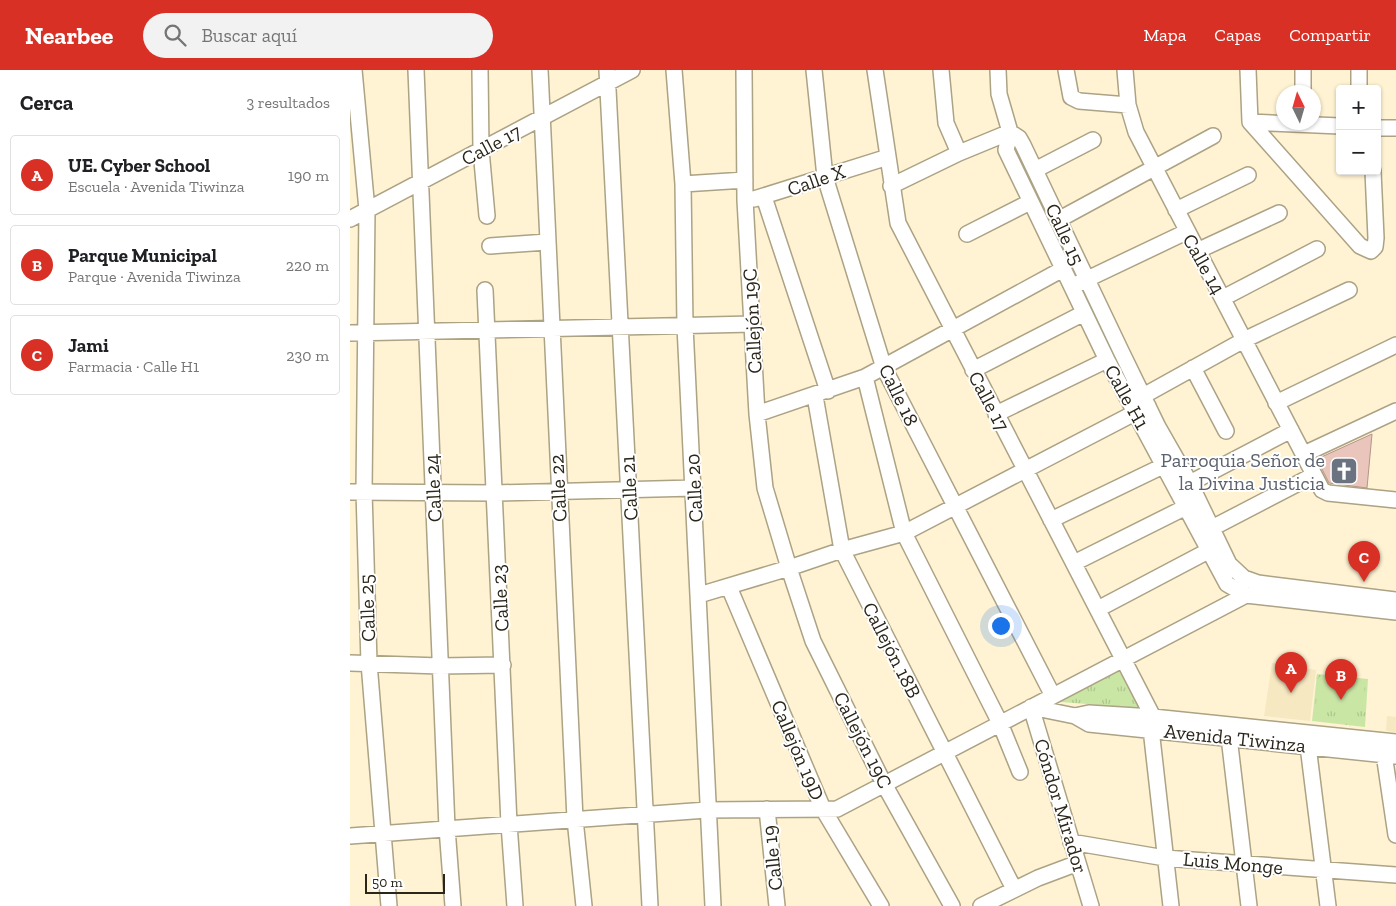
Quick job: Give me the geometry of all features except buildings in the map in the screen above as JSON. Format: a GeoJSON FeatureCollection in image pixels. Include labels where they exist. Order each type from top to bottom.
{"type":"FeatureCollection","features":[{"type":"Feature","properties":{"kind":"street","name":"Calle 25"},"geometry":{"type":"LineString","coordinates":[[354,70],[366,210],[367,333],[357,491],[389,906]]}},
{"type":"Feature","properties":{"kind":"street","name":"Calle 24"},"geometry":{"type":"LineString","coordinates":[[416,70],[425,332],[434,492],[447,828],[453,906]]}},
{"type":"Feature","properties":{"kind":"street"},"geometry":{"type":"LineString","coordinates":[[480,70],[481,150],[487,216]]}},
{"type":"Feature","properties":{"kind":"street","name":"Calle 22"},"geometry":{"type":"LineString","coordinates":[[540,70],[558,491],[575,819],[584,906]]}},
{"type":"Feature","properties":{"kind":"street","name":"Calle 17"},"geometry":{"type":"LineString","coordinates":[[350,219],[542,118],[608,77],[632,70]]}},
{"type":"Feature","properties":{"kind":"street","name":"Calle 20"},"geometry":{"type":"LineString","coordinates":[[674,70],[683,184],[685,326],[713,906]]}},
{"type":"Feature","properties":{"kind":"street","name":"Callejón 19C"},"geometry":{"type":"LineString","coordinates":[[744,70],[745,200],[757,414],[765,488],[813,641],[884,784],[952,906]]}},
{"type":"Feature","properties":{"kind":"street","name":"Calle 18"},"geometry":{"type":"LineString","coordinates":[[814,70],[825,177],[884,368],[1053,696]]}},
{"type":"Feature","properties":{"kind":"street","name":"Calle 17"},"geometry":{"type":"LineString","coordinates":[[875,70],[898,223],[1124,658],[1152,723],[1171,906]]}},
{"type":"Feature","properties":{"kind":"street"},"geometry":{"type":"LineString","coordinates":[[941,70],[946,123],[959,153]]}},
{"type":"Feature","properties":{"kind":"street","name":"Calle 15"},"geometry":{"type":"LineString","coordinates":[[998,70],[999,94],[1010,132],[1019,138],[1035,170],[1142,405]]}},
{"type":"Feature","properties":{"kind":"street"},"geometry":{"type":"LineString","coordinates":[[1066,70],[1071,96],[1079,101],[1128,105]]}},
{"type":"Feature","properties":{"kind":"street","name":"Calle 14"},"geometry":{"type":"LineString","coordinates":[[1125,70],[1128,105],[1136,132],[1186,232],[1223,298],[1322,490],[1328,493],[1396,500]]}},
{"type":"Feature","properties":{"kind":"street"},"geometry":{"type":"LineString","coordinates":[[1248,70],[1250,122],[1360,246],[1371,251],[1375,248],[1376,238],[1373,175]]}},
{"type":"Feature","properties":{"kind":"street"},"geometry":{"type":"LineString","coordinates":[[1303,70],[1303,85]]}},
{"type":"Feature","properties":{"kind":"street"},"geometry":{"type":"LineString","coordinates":[[1359,70],[1359,85]]}},
{"type":"Feature","properties":{"kind":"street","name":"Calle 21"},"geometry":{"type":"LineString","coordinates":[[608,77],[650,906]]}},
{"type":"Feature","properties":{"kind":"street"},"geometry":{"type":"LineString","coordinates":[[1250,122],[1276,122]]}},
{"type":"Feature","properties":{"kind":"street"},"geometry":{"type":"LineString","coordinates":[[1321,124],[1336,126]]}},
{"type":"Feature","properties":{"kind":"street"},"geometry":{"type":"LineString","coordinates":[[1381,128],[1396,128]]}},
{"type":"Feature","properties":{"kind":"street"},"geometry":{"type":"LineString","coordinates":[[891,186],[959,153],[1010,132]]}},
{"type":"Feature","properties":{"kind":"street","name":"Calle H1"},"geometry":{"type":"LineString","coordinates":[[1010,132],[1006,150],[1107,360],[1142,405],[1190,483],[1229,564],[1244,578],[1258,583],[1396,600]]}},
{"type":"Feature","properties":{"kind":"street"},"geometry":{"type":"LineString","coordinates":[[1058,220],[1213,136]]}},
{"type":"Feature","properties":{"kind":"street"},"geometry":{"type":"LineString","coordinates":[[1035,170],[1093,140]]}},
{"type":"Feature","properties":{"kind":"street","name":"Calle X"},"geometry":{"type":"LineString","coordinates":[[745,200],[764,197],[888,156]]}},
{"type":"Feature","properties":{"kind":"street"},"geometry":{"type":"LineString","coordinates":[[1176,210],[1248,175]]}},
{"type":"Feature","properties":{"kind":"street"},"geometry":{"type":"LineString","coordinates":[[683,184],[745,180]]}},
{"type":"Feature","properties":{"kind":"street","name":"Callejón 18B"},"geometry":{"type":"LineString","coordinates":[[764,197],[821,393],[842,550],[943,753],[1014,889]]}},
{"type":"Feature","properties":{"kind":"street"},"geometry":{"type":"LineString","coordinates":[[966,234],[1030,202]]}},
{"type":"Feature","properties":{"kind":"street"},"geometry":{"type":"LineString","coordinates":[[1197,251],[1278,213]]}},
{"type":"Feature","properties":{"kind":"street"},"geometry":{"type":"LineString","coordinates":[[1072,287],[1186,232]]}},
{"type":"Feature","properties":{"kind":"street"},"geometry":{"type":"LineString","coordinates":[[490,246],[547,242]]}},
{"type":"Feature","properties":{"kind":"street"},"geometry":{"type":"LineString","coordinates":[[1223,298],[1317,249]]}},
{"type":"Feature","properties":{"kind":"street"},"geometry":{"type":"LineString","coordinates":[[757,414],[821,393],[884,368],[1062,269]]}},
{"type":"Feature","properties":{"kind":"street","name":"Calle 23"},"geometry":{"type":"LineString","coordinates":[[486,290],[486,331],[509,824],[515,906]]}},
{"type":"Feature","properties":{"kind":"street"},"geometry":{"type":"LineString","coordinates":[[699,594],[729,587],[842,550],[904,533],[1025,470],[1142,405],[1193,368],[1244,340],[1349,290]]}},
{"type":"Feature","properties":{"kind":"street"},"geometry":{"type":"LineString","coordinates":[[973,370],[1084,313]]}},
{"type":"Feature","properties":{"kind":"street"},"geometry":{"type":"LineString","coordinates":[[350,333],[753,324]]}},
{"type":"Feature","properties":{"kind":"street"},"geometry":{"type":"LineString","coordinates":[[1276,403],[1396,345]]}},
{"type":"Feature","properties":{"kind":"street"},"geometry":{"type":"LineString","coordinates":[[996,414],[1107,360]]}},
{"type":"Feature","properties":{"kind":"street"},"geometry":{"type":"LineString","coordinates":[[1193,368],[1226,431]]}},
{"type":"Feature","properties":{"kind":"street"},"geometry":{"type":"LineString","coordinates":[[865,377],[904,533],[1000,723],[1020,772]]}},
{"type":"Feature","properties":{"kind":"street","name":"Calle H1"},"geometry":{"type":"LineString","coordinates":[[1142,405],[1165,465],[1208,551],[1228,584],[1246,595],[1396,612]]}},
{"type":"Feature","properties":{"kind":"street"},"geometry":{"type":"LineString","coordinates":[[1304,454],[1396,411]]}},
{"type":"Feature","properties":{"kind":"street"},"geometry":{"type":"LineString","coordinates":[[1190,483],[1291,430]]}},
{"type":"Feature","properties":{"kind":"street"},"geometry":{"type":"LineString","coordinates":[[1051,520],[1165,465]]}},
{"type":"Feature","properties":{"kind":"street"},"geometry":{"type":"LineString","coordinates":[[1212,528],[1314,475]]}},
{"type":"Feature","properties":{"kind":"street"},"geometry":{"type":"LineString","coordinates":[[357,491],[495,493],[694,488]]}},
{"type":"Feature","properties":{"kind":"street"},"geometry":{"type":"LineString","coordinates":[[1074,563],[1186,507]]}},
{"type":"Feature","properties":{"kind":"street"},"geometry":{"type":"LineString","coordinates":[[1098,609],[1208,551]]}},
{"type":"Feature","properties":{"kind":"street","name":"Callejón 19D"},"geometry":{"type":"LineString","coordinates":[[729,587],[823,809],[881,906]]}},
{"type":"Feature","properties":{"kind":"street"},"geometry":{"type":"LineString","coordinates":[[350,836],[707,810],[836,809],[1246,595]]}},
{"type":"Feature","properties":{"kind":"street"},"geometry":{"type":"LineString","coordinates":[[350,663],[369,662],[440,666],[503,665]]}},
{"type":"Feature","properties":{"kind":"street","name":"Avenida Tiwinza"},"geometry":{"type":"LineString","coordinates":[[1031,707],[1075,716],[1089,724],[1152,723],[1396,742]]}},
{"type":"Feature","properties":{"kind":"street","name":"Cóndor Mirador"},"geometry":{"type":"LineString","coordinates":[[1031,707],[1091,906]]}},
{"type":"Feature","properties":{"kind":"street","name":"Avenida Tiwinza"},"geometry":{"type":"LineString","coordinates":[[1152,723],[1229,737],[1390,755]]}},
{"type":"Feature","properties":{"kind":"street"},"geometry":{"type":"LineString","coordinates":[[1229,737],[1249,906]]}},
{"type":"Feature","properties":{"kind":"street"},"geometry":{"type":"LineString","coordinates":[[1308,746],[1328,906]]}},
{"type":"Feature","properties":{"kind":"street"},"geometry":{"type":"LineString","coordinates":[[1390,755],[1396,834]]}},
{"type":"Feature","properties":{"kind":"street","name":"Calle 19"},"geometry":{"type":"LineString","coordinates":[[767,809],[777,906]]}},
{"type":"Feature","properties":{"kind":"street","name":"Luis Monge"},"geometry":{"type":"LineString","coordinates":[[1071,842],[1165,858],[1396,875]]}},
{"type":"Feature","properties":{"kind":"street"},"geometry":{"type":"LineString","coordinates":[[983,906],[1014,889],[1078,863]]}},
{"type":"Feature","properties":{"kind":"shaded area"},"geometry":{"type":"Polygon","coordinates":[[[1272,663],[1316,670],[1310,721],[1264,716],[1272,663]]]}},
{"type":"Feature","properties":{"kind":"shaded area"},"geometry":{"type":"Polygon","coordinates":[[[1387,716],[1396,717],[1396,732],[1386,731],[1387,716]]]}},
{"type":"Feature","properties":{"kind":"green space"},"geometry":{"type":"Polygon","coordinates":[[[1121,667],[1142,708],[1060,702],[1121,667]]]}},
{"type":"Feature","properties":{"kind":"green space"},"geometry":{"type":"Polygon","coordinates":[[[1317,674],[1368,679],[1365,727],[1312,721],[1317,674]]]}},
{"type":"Feature","properties":{"kind":"green space"},"geometry":{"type":"Polygon","coordinates":[[[1319,677],[1365,681],[1363,710],[1316,704],[1319,677]]]}},
{"type":"Feature","properties":{"kind":"place","name":"Parroquia Señor de la Divina Justicia"},"geometry":{"type":"Point","coordinates":[1344,471]}},
{"type":"Feature","properties":{"kind":"place","name":"Jami"},"geometry":{"type":"Point","coordinates":[1364,582]}},
{"type":"Feature","properties":{"kind":"place","name":"UE. Cyber School"},"geometry":{"type":"Point","coordinates":[1291,693]}},
{"type":"Feature","properties":{"kind":"place","name":"Parque Municipal"},"geometry":{"type":"Point","coordinates":[1341,700]}}]}
